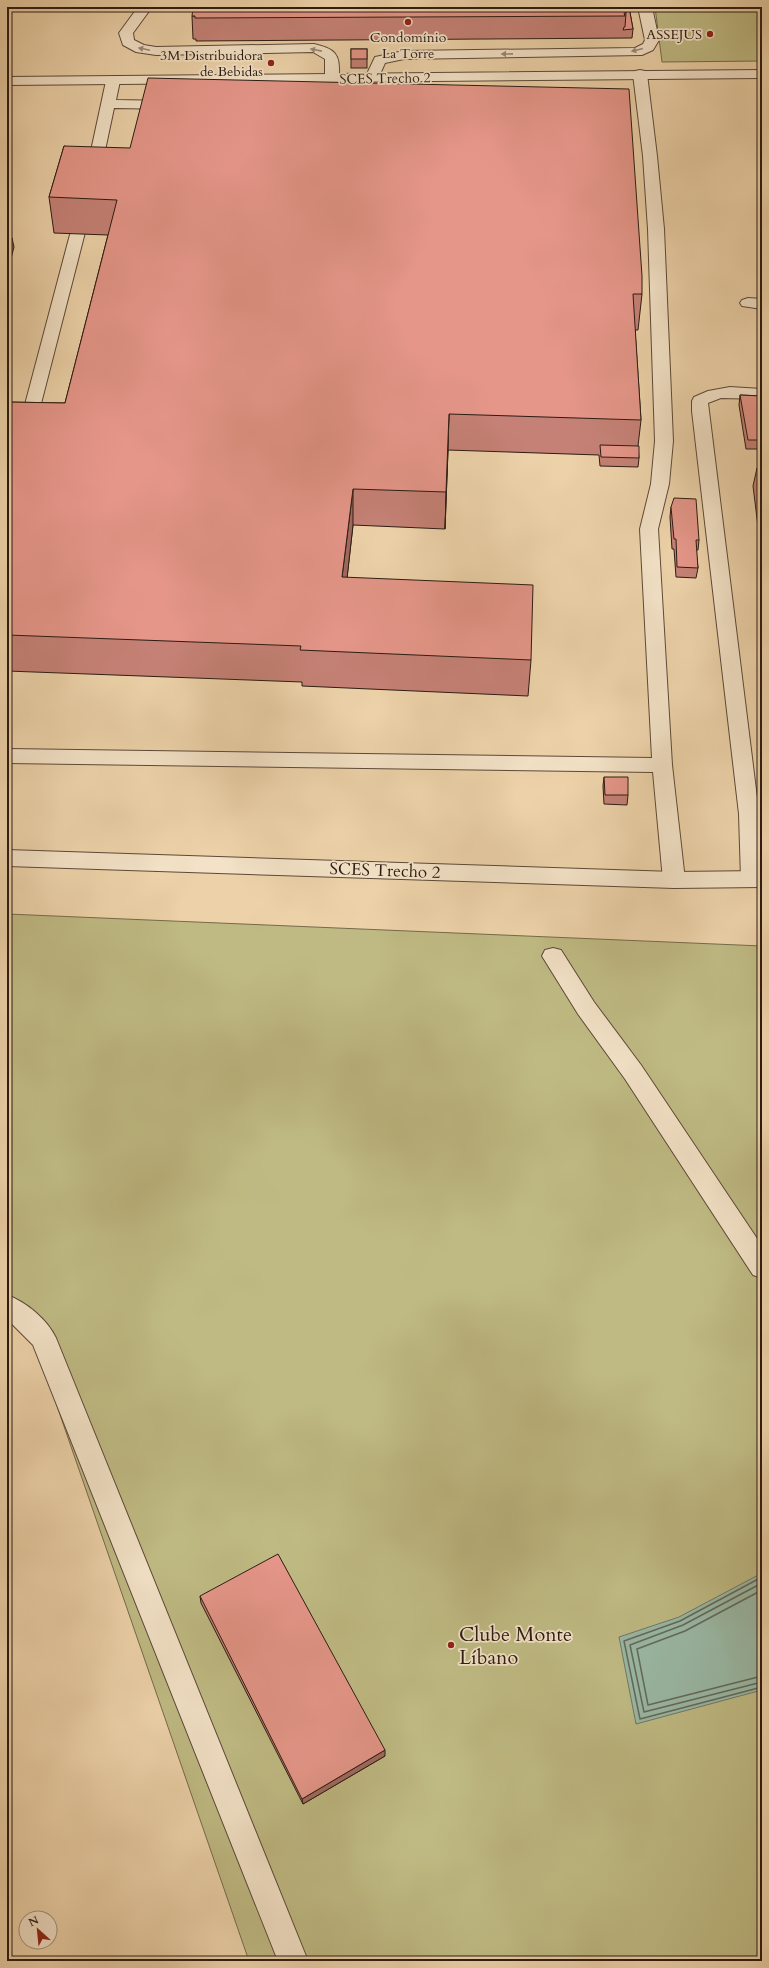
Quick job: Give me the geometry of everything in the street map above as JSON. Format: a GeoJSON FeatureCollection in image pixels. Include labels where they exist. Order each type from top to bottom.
{"type":"FeatureCollection","features":[{"type":"Feature","properties":{"kind":"street"},"geometry":{"type":"LineString","coordinates":[[145,7],[126,33],[128,42],[141,49],[156,51],[314,48],[325,52],[332,58],[332,78]]}},
{"type":"Feature","properties":{"kind":"street"},"geometry":{"type":"LineString","coordinates":[[372,78],[380,60],[404,55],[637,52],[648,47],[652,40],[645,7]]}},
{"type":"Feature","properties":{"kind":"street"},"geometry":{"type":"LineString","coordinates":[[640,74],[650,156],[656,229],[664,441],[660,484],[649,529],[662,766],[674,880]]}},
{"type":"Feature","properties":{"kind":"street","name":"SCES Trecho 2"},"geometry":{"type":"LineString","coordinates":[[7,82],[640,74],[762,74]]}},
{"type":"Feature","properties":{"kind":"street"},"geometry":{"type":"LineString","coordinates":[[23,442],[91,182],[113,81]]}},
{"type":"Feature","properties":{"kind":"street"},"geometry":{"type":"LineString","coordinates":[[108,104],[188,105]]}},
{"type":"Feature","properties":{"kind":"street"},"geometry":{"type":"LineString","coordinates":[[757,879],[700,401],[707,396],[720,393],[762,394]]}},
{"type":"Feature","properties":{"kind":"street"},"geometry":{"type":"LineString","coordinates":[[7,756],[662,766]]}},
{"type":"Feature","properties":{"kind":"street","name":"SCES Trecho 2"},"geometry":{"type":"LineString","coordinates":[[7,858],[674,880],[757,879]]}},
{"type":"Feature","properties":{"kind":"street"},"geometry":{"type":"LineString","coordinates":[[553,956],[586,1008],[633,1072],[762,1267]]}},
{"type":"Feature","properties":{"kind":"street"},"geometry":{"type":"LineString","coordinates":[[7,1306],[17,1312],[43,1338],[293,1961]]}},
{"type":"Feature","properties":{"kind":"shaded area","name":"ASSEJUS"},"geometry":{"type":"Polygon","coordinates":[[[655,7],[762,7],[762,61],[662,62],[655,7]]]}},
{"type":"Feature","properties":{"kind":"shaded area","name":"Clube Monte Líbano"},"geometry":{"type":"Polygon","coordinates":[[[7,914],[762,946],[762,1961],[249,1961],[30,1328],[7,1321],[7,914]]]}},
{"type":"Feature","properties":{"kind":"water"},"geometry":{"type":"Polygon","coordinates":[[[762,1573],[762,1690],[636,1724],[619,1637],[679,1617],[762,1573]]]}},
{"type":"Feature","properties":{"kind":"building"},"geometry":{"type":"Polygon","coordinates":[[[193,7],[625,7],[626,13],[624,13],[625,16],[195,18],[195,16],[192,16],[193,7]]]}},
{"type":"Feature","properties":{"kind":"building"},"geometry":{"type":"Polygon","coordinates":[[[625,7],[629,7],[633,29],[623,30],[625,27],[625,7]]]}},
{"type":"Feature","properties":{"kind":"building"},"geometry":{"type":"Polygon","coordinates":[[[351,49],[367,49],[367,59],[351,59],[351,49]]]}},
{"type":"Feature","properties":{"kind":"building"},"geometry":{"type":"Polygon","coordinates":[[[148,78],[629,89],[642,276],[642,294],[633,294],[641,420],[449,414],[446,492],[353,489],[342,577],[533,585],[531,660],[300,650],[301,646],[7,635],[7,402],[65,403],[117,200],[49,197],[64,146],[130,148],[148,78]]]}},
{"type":"Feature","properties":{"kind":"building"},"geometry":{"type":"Polygon","coordinates":[[[7,238],[12,238],[7,258],[7,238]]]}},
{"type":"Feature","properties":{"kind":"building"},"geometry":{"type":"Polygon","coordinates":[[[740,395],[762,396],[762,440],[748,440],[740,395]]]}},
{"type":"Feature","properties":{"kind":"building"},"geometry":{"type":"Polygon","coordinates":[[[600,445],[639,446],[639,458],[601,457],[600,445]]]}},
{"type":"Feature","properties":{"kind":"building"},"geometry":{"type":"Polygon","coordinates":[[[757,468],[762,468],[762,511],[757,468]]]}},
{"type":"Feature","properties":{"kind":"building"},"geometry":{"type":"Polygon","coordinates":[[[674,498],[696,499],[699,540],[696,540],[698,568],[677,567],[676,539],[674,539],[671,507],[674,498]]]}},
{"type":"Feature","properties":{"kind":"building"},"geometry":{"type":"Polygon","coordinates":[[[604,777],[628,777],[628,795],[605,795],[604,777]]]}},
{"type":"Feature","properties":{"kind":"building"},"geometry":{"type":"Polygon","coordinates":[[[278,1554],[385,1750],[302,1799],[200,1596],[278,1554]]]}},
{"type":"Feature","properties":{"kind":"place","name":"Condomínio La Torre"},"geometry":{"type":"Point","coordinates":[408,22]}},
{"type":"Feature","properties":{"kind":"place","name":"ASSEJUS"},"geometry":{"type":"Point","coordinates":[710,34]}},
{"type":"Feature","properties":{"kind":"place","name":"3M Distribuidora de Bebidas"},"geometry":{"type":"Point","coordinates":[271,63]}},
{"type":"Feature","properties":{"kind":"place","name":"Clube Monte Líbano"},"geometry":{"type":"Point","coordinates":[451,1645]}}]}
